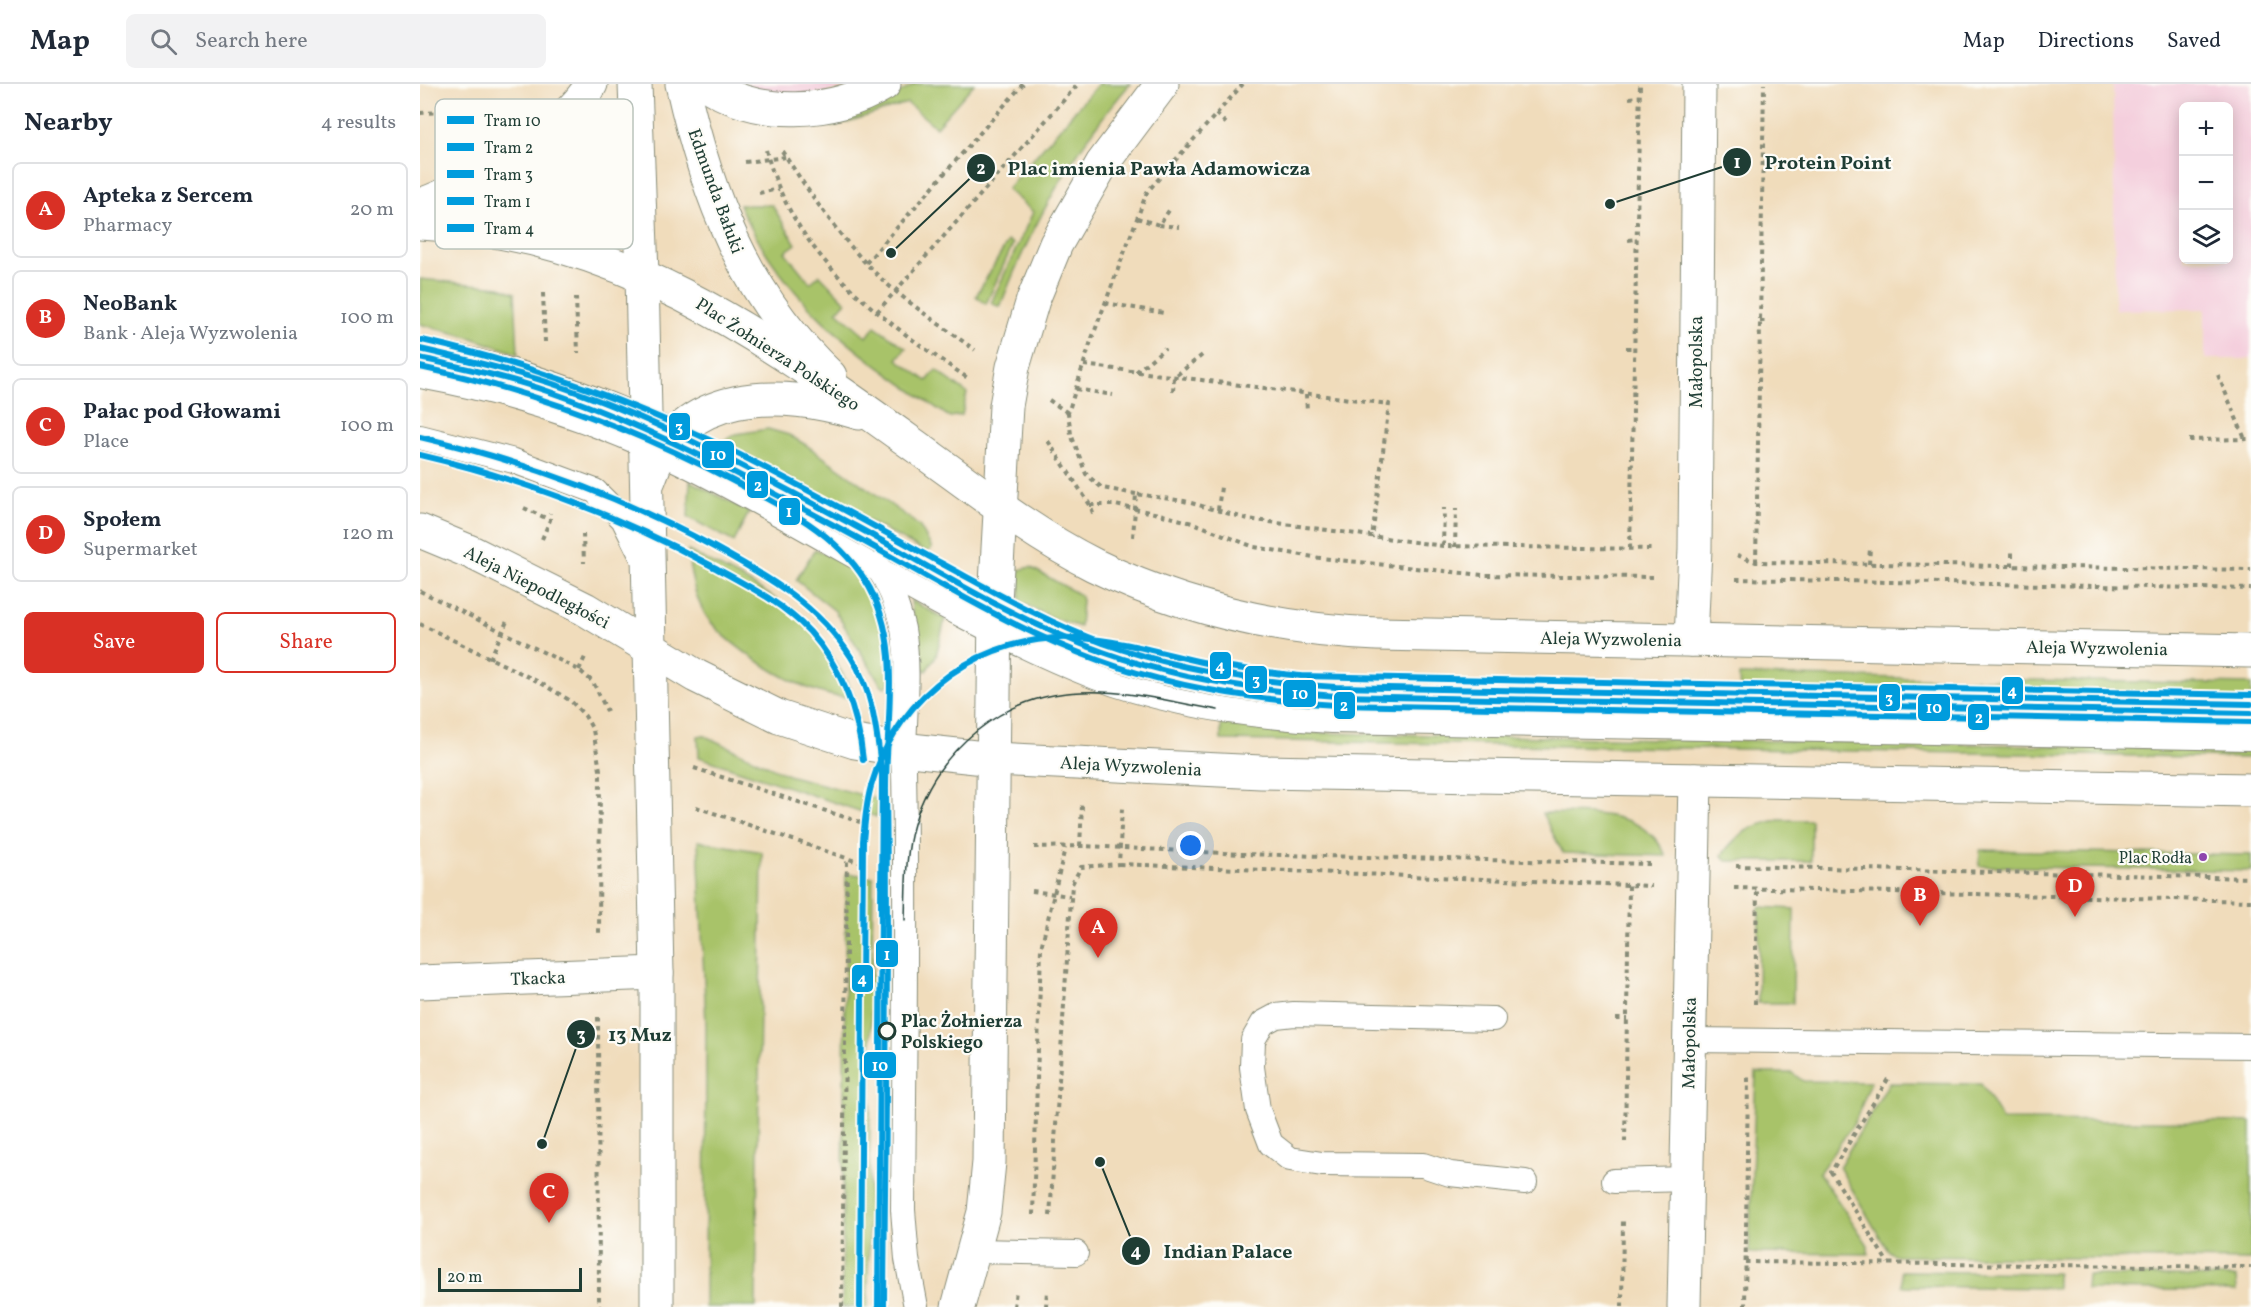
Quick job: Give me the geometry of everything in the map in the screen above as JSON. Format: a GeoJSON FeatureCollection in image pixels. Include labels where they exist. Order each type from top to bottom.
{"type":"FeatureCollection","features":[{"type":"Feature","properties":{"kind":"street"},"geometry":{"type":"LineString","coordinates":[[580,99],[591,84]]}},
{"type":"Feature","properties":{"kind":"street"},"geometry":{"type":"LineString","coordinates":[[635,84],[642,274],[657,437],[646,493],[657,973],[657,1307]]}},
{"type":"Feature","properties":{"kind":"street","name":"Edmunda Bałuki"},"geometry":{"type":"LineString","coordinates":[[682,84],[703,165],[734,246],[747,273],[795,340],[883,423]]}},
{"type":"Feature","properties":{"kind":"street"},"geometry":{"type":"LineString","coordinates":[[706,84],[763,113],[827,107],[859,98],[884,84]]}},
{"type":"Feature","properties":{"kind":"street"},"geometry":{"type":"LineString","coordinates":[[958,1307],[984,1212],[989,1162],[995,616],[998,506],[1005,406],[1012,367],[1033,300],[1056,244],[1087,188],[1119,139],[1162,84]]}},
{"type":"Feature","properties":{"kind":"street","name":"Małopolska"},"geometry":{"type":"LineString","coordinates":[[1691,640],[1695,549],[1699,84]]}},
{"type":"Feature","properties":{"kind":"street"},"geometry":{"type":"LineString","coordinates":[[420,205],[435,199]]}},
{"type":"Feature","properties":{"kind":"street"},"geometry":{"type":"LineString","coordinates":[[420,223],[435,225]]}},
{"type":"Feature","properties":{"kind":"street"},"geometry":{"type":"LineString","coordinates":[[576,249],[642,274]]}},
{"type":"Feature","properties":{"kind":"street","name":"Plac Żołnierza Polskiego"},"geometry":{"type":"LineString","coordinates":[[642,274],[698,302],[767,342],[998,506]]}},
{"type":"Feature","properties":{"kind":"street","name":"Plac Żołnierza Polskiego"},"geometry":{"type":"LineString","coordinates":[[657,437],[721,406],[745,400],[769,399],[837,407],[883,423]]}},
{"type":"Feature","properties":{"kind":"street","name":"Aleja Wyzwolenia"},"geometry":{"type":"LineString","coordinates":[[998,506],[1082,558],[1132,581],[1212,609],[1316,631],[2251,651]]}},
{"type":"Feature","properties":{"kind":"street","name":"Aleja Niepodległości"},"geometry":{"type":"LineString","coordinates":[[420,531],[525,578],[585,609],[650,648]]}},
{"type":"Feature","properties":{"kind":"street"},"geometry":{"type":"LineString","coordinates":[[650,648],[696,676],[779,717],[855,742],[903,750],[994,759]]}},
{"type":"Feature","properties":{"kind":"street","name":"Aleja Wyzwolenia"},"geometry":{"type":"LineString","coordinates":[[994,759],[1251,771],[2251,790]]}},
{"type":"Feature","properties":{"kind":"street","name":"Małopolska"},"geometry":{"type":"LineString","coordinates":[[1684,1307],[1695,780]]}},
{"type":"Feature","properties":{"kind":"street","name":"Tkacka"},"geometry":{"type":"LineString","coordinates":[[420,982],[657,973]]}},
{"type":"Feature","properties":{"kind":"lane"},"geometry":{"type":"LineString","coordinates":[[420,349],[546,381],[657,437],[879,568],[995,616],[1128,660],[1197,679],[1274,692],[1339,696],[2251,713]]}},
{"type":"Feature","properties":{"kind":"lane"},"geometry":{"type":"LineString","coordinates":[[420,376],[657,437],[800,497],[995,616],[1072,668],[1134,690],[1197,706],[1274,718],[1332,721],[2251,738]]}},
{"type":"Feature","properties":{"kind":"lane"},"geometry":{"type":"LineString","coordinates":[[420,437],[514,461],[595,491],[616,510],[633,535],[644,561],[649,588]]}},
{"type":"Feature","properties":{"kind":"lane"},"geometry":{"type":"LineString","coordinates":[[800,497],[846,528],[879,568],[896,603],[903,634],[906,683],[903,750],[905,872],[903,1210],[906,1259],[916,1307]]}},
{"type":"Feature","properties":{"kind":"lane"},"geometry":{"type":"LineString","coordinates":[[1493,1019],[1294,1014],[1276,1017],[1263,1023],[1253,1040],[1252,1066],[1258,1110],[1271,1144],[1290,1160],[1322,1164],[1423,1165],[1450,1174],[1525,1182]]}},
{"type":"Feature","properties":{"kind":"lane"},"geometry":{"type":"LineString","coordinates":[[1689,1040],[2251,1046]]}},
{"type":"Feature","properties":{"kind":"lane"},"geometry":{"type":"LineString","coordinates":[[1619,1181],[1687,1179]]}},
{"type":"Feature","properties":{"kind":"lane"},"geometry":{"type":"LineString","coordinates":[[974,1251],[1076,1253]]}},
{"type":"Feature","properties":{"kind":"path"},"geometry":{"type":"LineString","coordinates":[[866,263],[1023,84]]}},
{"type":"Feature","properties":{"kind":"path"},"geometry":{"type":"LineString","coordinates":[[877,312],[1078,84]]}},
{"type":"Feature","properties":{"kind":"path"},"geometry":{"type":"LineString","coordinates":[[1243,84],[1147,192],[1105,303],[1068,413],[1071,435],[1086,474],[1102,488],[1184,501],[1248,519],[1372,538],[1455,547],[1586,549],[1630,549],[1640,84]]}},
{"type":"Feature","properties":{"kind":"path"},"geometry":{"type":"LineString","coordinates":[[1764,84],[1756,562],[2251,570]]}},
{"type":"Feature","properties":{"kind":"path"},"geometry":{"type":"LineString","coordinates":[[1629,98],[1640,97]]}},
{"type":"Feature","properties":{"kind":"path"},"geometry":{"type":"LineString","coordinates":[[420,113],[435,113]]}},
{"type":"Feature","properties":{"kind":"path"},"geometry":{"type":"LineString","coordinates":[[763,113],[786,157],[835,226],[866,263],[896,291],[977,351]]}},
{"type":"Feature","properties":{"kind":"path"},"geometry":{"type":"LineString","coordinates":[[763,113],[762,135],[779,189],[827,266],[877,312],[977,384]]}},
{"type":"Feature","properties":{"kind":"path"},"geometry":{"type":"LineString","coordinates":[[1216,114],[1229,126]]}},
{"type":"Feature","properties":{"kind":"path"},"geometry":{"type":"LineString","coordinates":[[741,162],[786,157]]}},
{"type":"Feature","properties":{"kind":"path"},"geometry":{"type":"LineString","coordinates":[[1160,225],[1170,209]]}},
{"type":"Feature","properties":{"kind":"path"},"geometry":{"type":"LineString","coordinates":[[1137,218],[1160,225],[1179,227]]}},
{"type":"Feature","properties":{"kind":"path"},"geometry":{"type":"LineString","coordinates":[[1628,240],[1637,239]]}},
{"type":"Feature","properties":{"kind":"path"},"geometry":{"type":"LineString","coordinates":[[543,293],[545,348]]}},
{"type":"Feature","properties":{"kind":"path"},"geometry":{"type":"LineString","coordinates":[[577,301],[578,358]]}},
{"type":"Feature","properties":{"kind":"path"},"geometry":{"type":"LineString","coordinates":[[1105,303],[1164,313]]}},
{"type":"Feature","properties":{"kind":"path"},"geometry":{"type":"LineString","coordinates":[[1760,321],[1769,321]]}},
{"type":"Feature","properties":{"kind":"path"},"geometry":{"type":"LineString","coordinates":[[1136,372],[1165,348]]}},
{"type":"Feature","properties":{"kind":"path"},"geometry":{"type":"LineString","coordinates":[[1626,348],[1635,348]]}},
{"type":"Feature","properties":{"kind":"path"},"geometry":{"type":"LineString","coordinates":[[1173,391],[1174,377],[1205,353]]}},
{"type":"Feature","properties":{"kind":"path"},"geometry":{"type":"LineString","coordinates":[[1084,365],[1389,404],[1372,538]]}},
{"type":"Feature","properties":{"kind":"path"},"geometry":{"type":"LineString","coordinates":[[2218,375],[2245,439]]}},
{"type":"Feature","properties":{"kind":"path"},"geometry":{"type":"LineString","coordinates":[[1076,389],[1113,395]]}},
{"type":"Feature","properties":{"kind":"path"},"geometry":{"type":"LineString","coordinates":[[1039,393],[1068,413]]}},
{"type":"Feature","properties":{"kind":"path"},"geometry":{"type":"LineString","coordinates":[[1306,394],[1307,411]]}},
{"type":"Feature","properties":{"kind":"path"},"geometry":{"type":"LineString","coordinates":[[1043,436],[1089,505],[1102,504],[1135,509],[1196,524],[1254,547],[1320,558],[1482,575],[1654,578]]}},
{"type":"Feature","properties":{"kind":"path"},"geometry":{"type":"LineString","coordinates":[[2189,440],[2251,439]]}},
{"type":"Feature","properties":{"kind":"path"},"geometry":{"type":"LineString","coordinates":[[1218,511],[1221,487]]}},
{"type":"Feature","properties":{"kind":"path"},"geometry":{"type":"LineString","coordinates":[[1133,538],[1136,494]]}},
{"type":"Feature","properties":{"kind":"path"},"geometry":{"type":"LineString","coordinates":[[515,504],[550,520]]}},
{"type":"Feature","properties":{"kind":"path"},"geometry":{"type":"LineString","coordinates":[[1443,546],[1444,508]]}},
{"type":"Feature","properties":{"kind":"path"},"geometry":{"type":"LineString","coordinates":[[1455,509],[1455,547]]}},
{"type":"Feature","properties":{"kind":"path"},"geometry":{"type":"LineString","coordinates":[[583,522],[584,569]]}},
{"type":"Feature","properties":{"kind":"path"},"geometry":{"type":"LineString","coordinates":[[1586,549],[1587,542]]}},
{"type":"Feature","properties":{"kind":"path"},"geometry":{"type":"LineString","coordinates":[[1869,564],[1870,547]]}},
{"type":"Feature","properties":{"kind":"path"},"geometry":{"type":"LineString","coordinates":[[2012,548],[2012,566]]}},
{"type":"Feature","properties":{"kind":"path"},"geometry":{"type":"LineString","coordinates":[[1727,579],[2251,589]]}},
{"type":"Feature","properties":{"kind":"path"},"geometry":{"type":"LineString","coordinates":[[420,591],[587,676],[604,701],[610,718]]}},
{"type":"Feature","properties":{"kind":"path"},"geometry":{"type":"LineString","coordinates":[[490,659],[509,615]]}},
{"type":"Feature","properties":{"kind":"path"},"geometry":{"type":"LineString","coordinates":[[420,624],[560,694],[585,716],[593,730],[600,770],[599,1307]]}},
{"type":"Feature","properties":{"kind":"path"},"geometry":{"type":"LineString","coordinates":[[695,768],[870,825]]}},
{"type":"Feature","properties":{"kind":"path"},"geometry":{"type":"LineString","coordinates":[[1119,864],[1122,803]]}},
{"type":"Feature","properties":{"kind":"path"},"geometry":{"type":"LineString","coordinates":[[696,807],[870,866]]}},
{"type":"Feature","properties":{"kind":"path"},"geometry":{"type":"LineString","coordinates":[[1080,846],[1082,813]]}},
{"type":"Feature","properties":{"kind":"path"},"geometry":{"type":"LineString","coordinates":[[1041,848],[1120,847],[1241,854],[1656,864]]}},
{"type":"Feature","properties":{"kind":"path"},"geometry":{"type":"LineString","coordinates":[[1014,1307],[1023,1251],[1034,1205],[1041,948],[1065,848]]}},
{"type":"Feature","properties":{"kind":"path"},"geometry":{"type":"LineString","coordinates":[[842,1307],[847,858]]}},
{"type":"Feature","properties":{"kind":"path"},"geometry":{"type":"LineString","coordinates":[[1046,1307],[1070,896],[1072,884],[1081,867],[1119,864],[1629,885],[2251,902]]}},
{"type":"Feature","properties":{"kind":"path"},"geometry":{"type":"LineString","coordinates":[[1731,866],[2251,878]]}},
{"type":"Feature","properties":{"kind":"path"},"geometry":{"type":"LineString","coordinates":[[1622,1307],[1619,1181],[1627,1019],[1629,885]]}},
{"type":"Feature","properties":{"kind":"path"},"geometry":{"type":"LineString","coordinates":[[1745,1307],[1749,1040],[1754,1024],[1757,888]]}},
{"type":"Feature","properties":{"kind":"path"},"geometry":{"type":"LineString","coordinates":[[1023,890],[1070,896]]}},
{"type":"Feature","properties":{"kind":"path"},"geometry":{"type":"LineString","coordinates":[[1616,1019],[1627,1019]]}},
{"type":"Feature","properties":{"kind":"path"},"geometry":{"type":"LineString","coordinates":[[1888,1263],[1831,1172],[1911,1042]]}},
{"type":"Feature","properties":{"kind":"path"},"geometry":{"type":"LineString","coordinates":[[1745,1262],[2251,1267]]}},
{"type":"Feature","properties":{"kind":"shaded area"},"geometry":{"type":"Polygon","coordinates":[[[721,84],[864,84],[795,99],[721,84]]]}},
{"type":"Feature","properties":{"kind":"shaded area"},"geometry":{"type":"Polygon","coordinates":[[[2113,84],[2251,84],[2251,359],[2205,359],[2205,309],[2115,310],[2113,84]]]}},
{"type":"Feature","properties":{"kind":"green space"},"geometry":{"type":"Polygon","coordinates":[[[915,84],[974,84],[936,127],[907,103],[832,127],[830,122],[878,106],[915,84]]]}},
{"type":"Feature","properties":{"kind":"green space"},"geometry":{"type":"Polygon","coordinates":[[[1098,84],[1130,84],[1090,135],[1055,190],[1025,248],[1000,307],[991,303],[1033,212],[1007,189],[1098,84]]]}},
{"type":"Feature","properties":{"kind":"green space"},"geometry":{"type":"Polygon","coordinates":[[[739,205],[772,205],[796,244],[785,252],[810,283],[820,275],[846,302],[837,311],[867,337],[875,326],[906,348],[897,359],[927,381],[936,370],[967,393],[962,415],[950,417],[945,414],[882,370],[827,324],[802,300],[779,272],[758,241],[739,205]]]}},
{"type":"Feature","properties":{"kind":"green space"},"geometry":{"type":"Polygon","coordinates":[[[1008,241],[1013,244],[986,304],[976,296],[1008,241]]]}},
{"type":"Feature","properties":{"kind":"green space"},"geometry":{"type":"Polygon","coordinates":[[[420,279],[500,287],[515,293],[518,354],[472,338],[420,324],[420,279]]]}},
{"type":"Feature","properties":{"kind":"green space"},"geometry":{"type":"Polygon","coordinates":[[[768,429],[789,435],[806,445],[908,517],[920,527],[932,548],[928,552],[922,550],[721,442],[736,434],[768,429]]]}},
{"type":"Feature","properties":{"kind":"green space"},"geometry":{"type":"Polygon","coordinates":[[[690,481],[749,512],[734,542],[688,517],[690,481]]]}},
{"type":"Feature","properties":{"kind":"green space"},"geometry":{"type":"Polygon","coordinates":[[[815,549],[833,557],[859,574],[875,595],[881,608],[890,654],[889,685],[884,687],[880,683],[835,611],[796,580],[815,549]]]}},
{"type":"Feature","properties":{"kind":"green space"},"geometry":{"type":"Polygon","coordinates":[[[688,551],[765,592],[805,623],[839,667],[854,696],[818,692],[797,683],[774,672],[734,644],[707,617],[699,602],[693,586],[688,551]]]}},
{"type":"Feature","properties":{"kind":"green space"},"geometry":{"type":"Polygon","coordinates":[[[1030,567],[1080,595],[1082,600],[1080,627],[1053,618],[1020,602],[1019,570],[1030,567]]]}},
{"type":"Feature","properties":{"kind":"green space"},"geometry":{"type":"Polygon","coordinates":[[[911,600],[945,619],[936,656],[926,671],[918,667],[911,600]]]}},
{"type":"Feature","properties":{"kind":"green space"},"geometry":{"type":"Polygon","coordinates":[[[1739,675],[2251,684],[2251,700],[1763,692],[1740,695],[1739,675]]]}},
{"type":"Feature","properties":{"kind":"green space"},"geometry":{"type":"Polygon","coordinates":[[[1221,724],[1278,732],[2251,749],[2251,758],[1221,740],[1221,724]]]}},
{"type":"Feature","properties":{"kind":"green space"},"geometry":{"type":"Polygon","coordinates":[[[703,735],[788,775],[877,799],[877,817],[699,757],[698,736],[703,735]]]}},
{"type":"Feature","properties":{"kind":"green space"},"geometry":{"type":"Polygon","coordinates":[[[1542,813],[1595,814],[1629,821],[1644,829],[1656,840],[1666,856],[1563,853],[1542,813]]]}},
{"type":"Feature","properties":{"kind":"green space"},"geometry":{"type":"Polygon","coordinates":[[[1779,820],[1811,820],[1811,861],[1726,861],[1722,855],[1740,835],[1753,827],[1779,820]]]}},
{"type":"Feature","properties":{"kind":"green space"},"geometry":{"type":"Polygon","coordinates":[[[698,841],[762,852],[756,1307],[705,1307],[706,1025],[698,841]]]}},
{"type":"Feature","properties":{"kind":"green space"},"geometry":{"type":"Polygon","coordinates":[[[1980,850],[2251,855],[2251,871],[1979,866],[1980,850]]]}},
{"type":"Feature","properties":{"kind":"green space"},"geometry":{"type":"Polygon","coordinates":[[[846,873],[873,877],[868,1307],[842,1307],[846,873]]]}},
{"type":"Feature","properties":{"kind":"green space"},"geometry":{"type":"Polygon","coordinates":[[[1759,907],[1794,909],[1793,1003],[1758,1003],[1759,907]]]}},
{"type":"Feature","properties":{"kind":"green space"},"geometry":{"type":"Polygon","coordinates":[[[1756,1073],[1792,1073],[1803,1081],[1871,1082],[1855,1122],[1819,1173],[1868,1245],[1868,1254],[1749,1253],[1756,1073]]]}},
{"type":"Feature","properties":{"kind":"green space"},"geometry":{"type":"Polygon","coordinates":[[[1889,1083],[1981,1084],[2002,1120],[2251,1122],[2251,1260],[1897,1256],[1888,1251],[1839,1167],[1889,1083]]]}},
{"type":"Feature","properties":{"kind":"green space"},"geometry":{"type":"Polygon","coordinates":[[[1901,1271],[2057,1273],[2057,1288],[1902,1286],[1901,1271]]]}},
{"type":"Feature","properties":{"kind":"green space"},"geometry":{"type":"Polygon","coordinates":[[[2087,1275],[2236,1277],[2237,1291],[2086,1289],[2087,1275]]]}},
{"type":"Feature","properties":{"kind":"tram line","name":"3"},"geometry":{"type":"LineString","coordinates":[[422,340],[544,374],[661,418],[763,467],[1061,626],[1103,643],[1160,661],[1218,673],[1277,682],[1336,687],[2251,704]]}},
{"type":"Feature","properties":{"kind":"tram line","name":"10"},"geometry":{"type":"LineString","coordinates":[[420,349],[534,378],[629,413],[743,467],[977,594],[1039,625],[1103,652],[1131,661],[1160,670],[1218,682],[1276,691],[1336,696],[2251,713]]}},
{"type":"Feature","properties":{"kind":"tram line","name":"2"},"geometry":{"type":"LineString","coordinates":[[420,358],[534,387],[628,423],[743,477],[1035,634],[1127,670],[1215,691],[1275,700],[1336,705],[2251,722]]}},
{"type":"Feature","properties":{"kind":"tram line","name":"1"},"geometry":{"type":"LineString","coordinates":[[420,367],[501,387],[581,413],[658,444],[752,490],[806,522],[839,548],[865,580],[877,604],[885,630],[890,684],[886,766],[887,985],[884,1307]]}},
{"type":"Feature","properties":{"kind":"tram line","name":"10"},"geometry":{"type":"LineString","coordinates":[[420,437],[496,457],[570,482],[643,512],[714,547],[772,581],[807,607],[838,639],[859,670],[870,699],[882,775],[878,1307]]}},
{"type":"Feature","properties":{"kind":"tram line","name":"1"},"geometry":{"type":"LineString","coordinates":[[420,455],[496,475],[606,515],[677,548],[776,603],[810,632],[840,676],[857,725],[863,760]]}},
{"type":"Feature","properties":{"kind":"tram line","name":"4"},"geometry":{"type":"LineString","coordinates":[[860,1307],[863,841],[868,797],[885,750],[902,721],[924,696],[950,674],[979,658],[1010,646],[1043,639],[1078,638],[1125,644],[1227,667],[1301,676],[2251,695]]}},
{"type":"Feature","properties":{"kind":"tram line"},"geometry":{"type":"LineString","coordinates":[[905,920],[909,847],[914,824],[924,797],[938,772],[956,750],[1000,715],[1026,703],[1053,695],[1082,692],[1133,695],[1218,710]]}},
{"type":"Feature","properties":{"kind":"place","name":"Protein Point"},"geometry":{"type":"Point","coordinates":[1610,204]}},
{"type":"Feature","properties":{"kind":"place","name":"Plac imienia Pawła Adamowicza"},"geometry":{"type":"Point","coordinates":[891,253]}},
{"type":"Feature","properties":{"kind":"place","name":"Plac Rodła"},"geometry":{"type":"Point","coordinates":[2203,857]}},
{"type":"Feature","properties":{"kind":"place","name":"Społem"},"geometry":{"type":"Point","coordinates":[2075,917]}},
{"type":"Feature","properties":{"kind":"place","name":"NeoBank"},"geometry":{"type":"Point","coordinates":[1920,926]}},
{"type":"Feature","properties":{"kind":"place","name":"Apteka z Sercem"},"geometry":{"type":"Point","coordinates":[1098,958]}},
{"type":"Feature","properties":{"kind":"place","name":"Plac Żołnierza Polskiego"},"geometry":{"type":"Point","coordinates":[887,1031]}},
{"type":"Feature","properties":{"kind":"place","name":"13 Muz"},"geometry":{"type":"Point","coordinates":[542,1144]}},
{"type":"Feature","properties":{"kind":"place","name":"Indian Palace"},"geometry":{"type":"Point","coordinates":[1100,1162]}},
{"type":"Feature","properties":{"kind":"place","name":"Pałac pod Głowami"},"geometry":{"type":"Point","coordinates":[549,1223]}}]}
